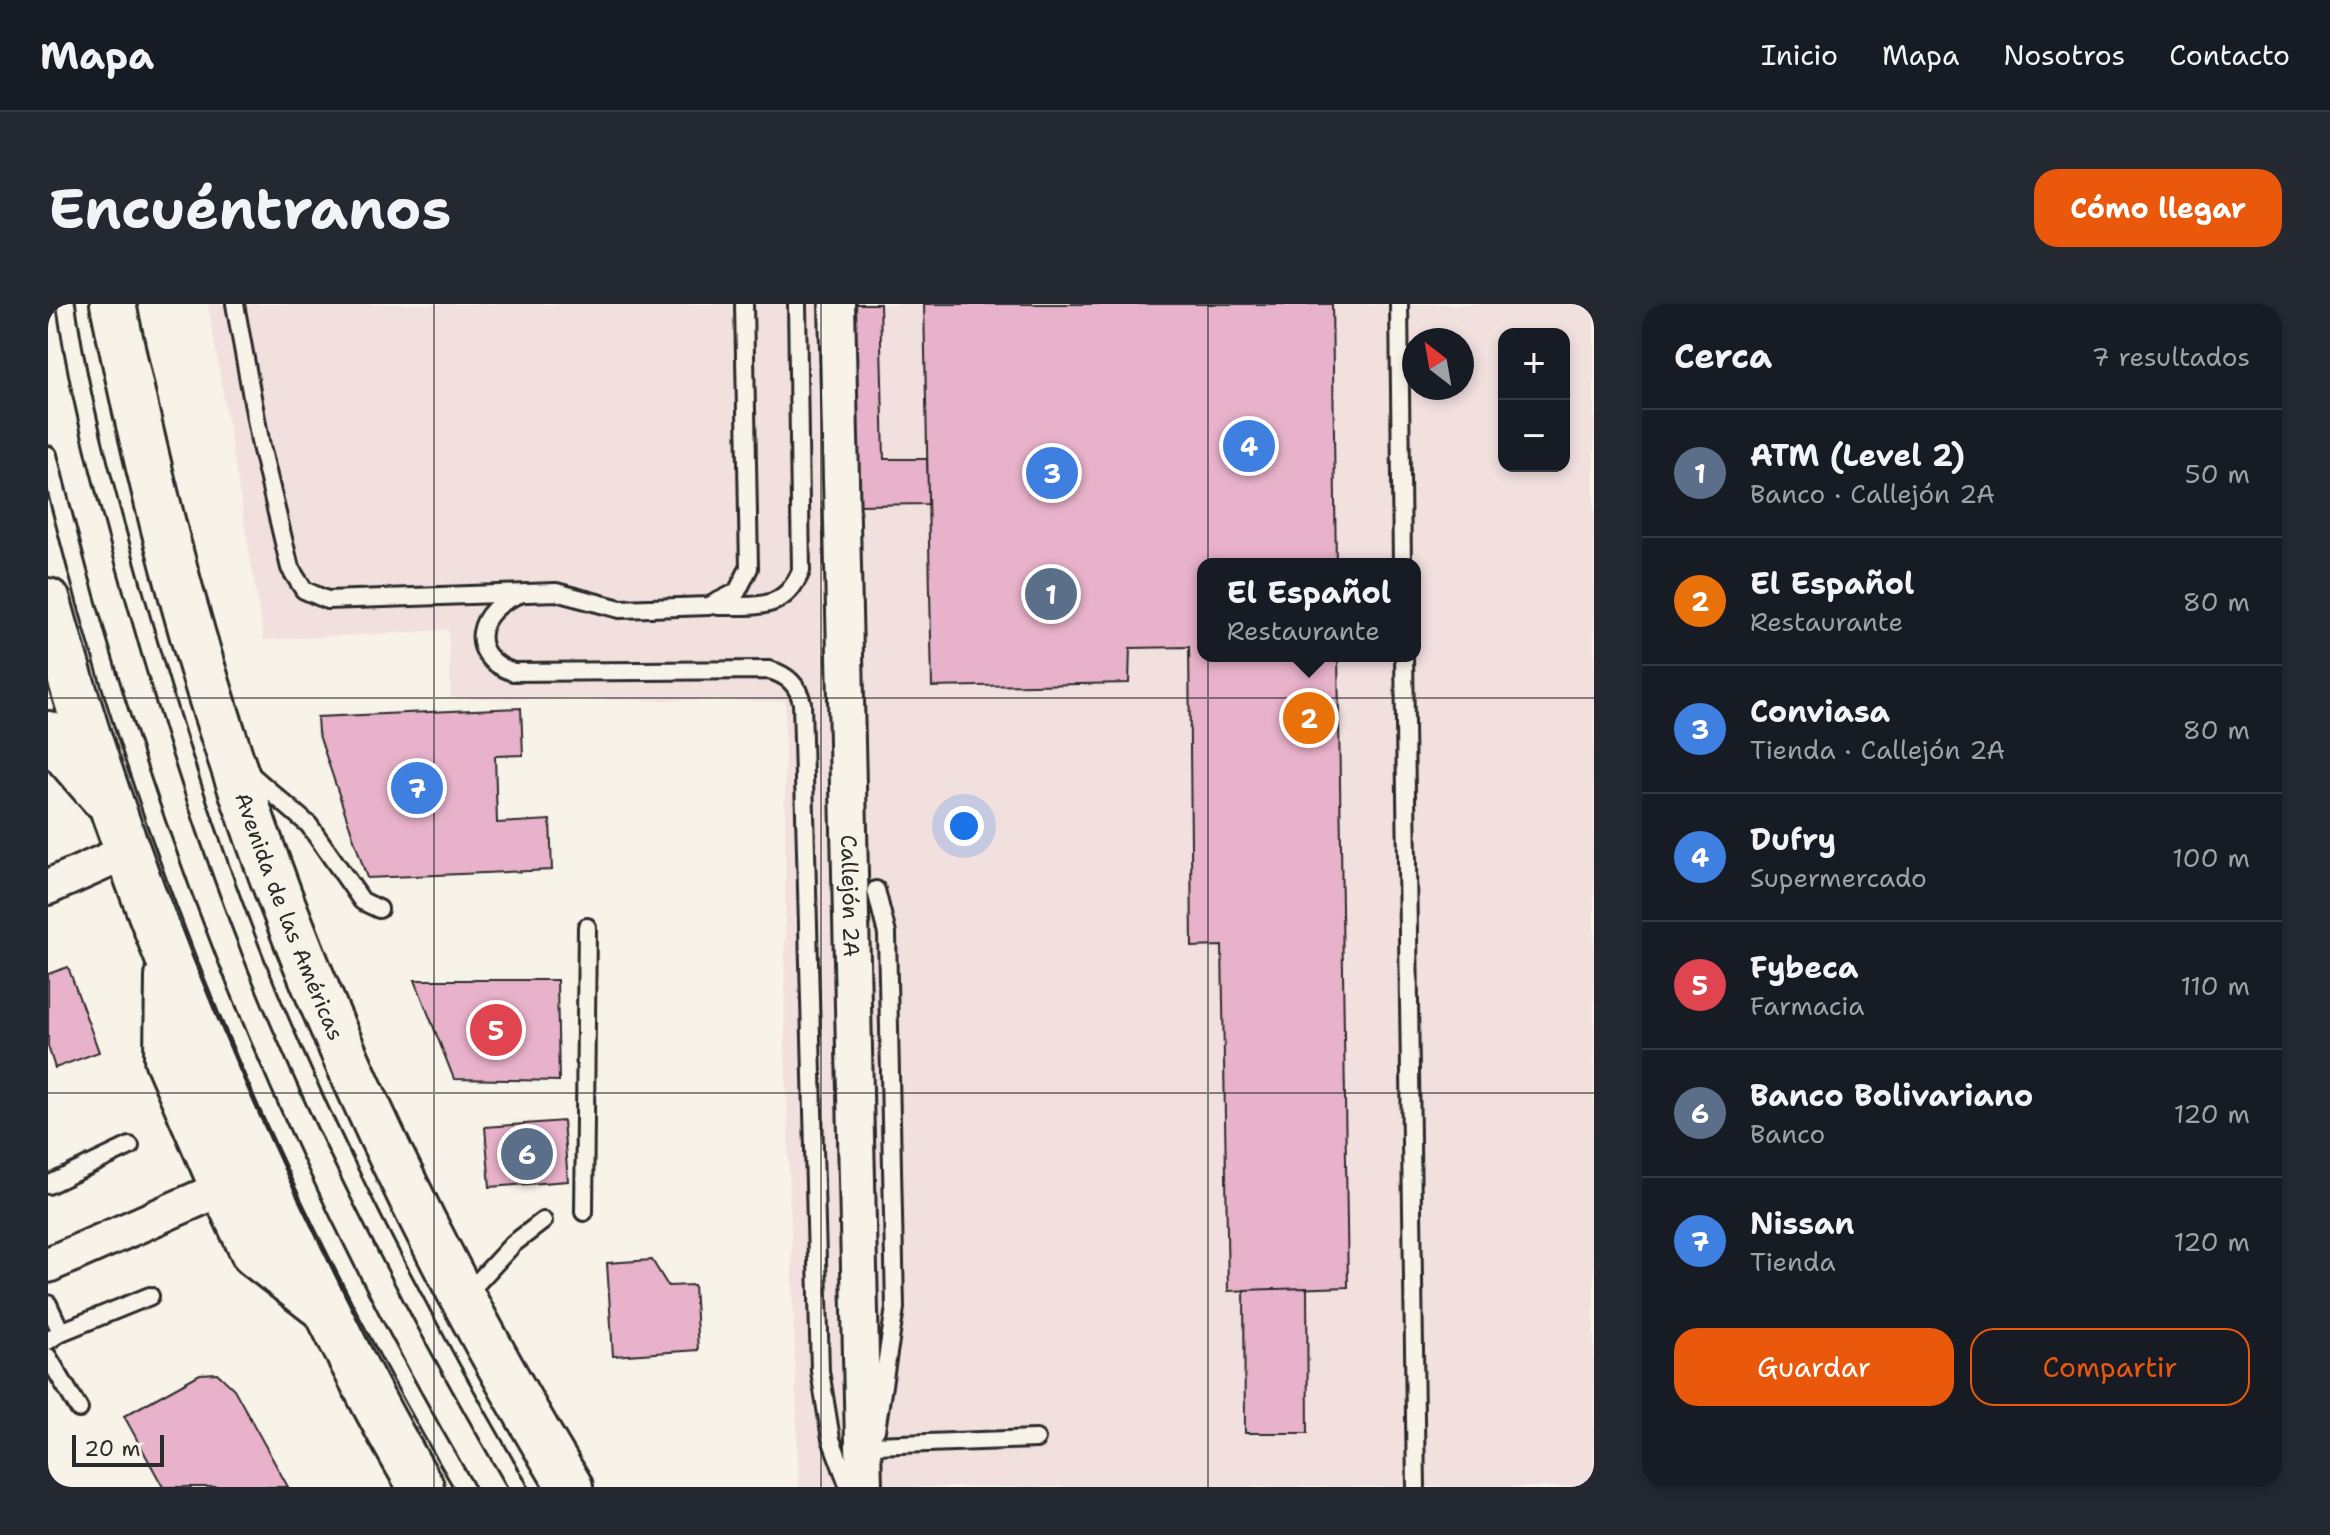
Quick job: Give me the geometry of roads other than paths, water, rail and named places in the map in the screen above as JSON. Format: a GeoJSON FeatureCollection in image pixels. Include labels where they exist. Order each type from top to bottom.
{"type":"FeatureCollection","features":[{"type":"Feature","properties":{"kind":"main road","name":"Avenida de las Américas"},"geometry":{"type":"LineString","coordinates":[[113,304],[143,446],[230,756],[317,987],[463,1298],[570,1487]]}},
{"type":"Feature","properties":{"kind":"main road"},"geometry":{"type":"LineString","coordinates":[[48,601],[127,852],[168,959],[245,1144],[403,1477]]}},
{"type":"Feature","properties":{"kind":"main road"},"geometry":{"type":"LineString","coordinates":[[48,734],[113,808]]}},
{"type":"Feature","properties":{"kind":"main road"},"geometry":{"type":"LineString","coordinates":[[168,959],[167,1059],[223,1188],[254,1254],[326,1310]]}},
{"type":"Feature","properties":{"kind":"street","name":"Callejón 2A"},"geometry":{"type":"LineString","coordinates":[[837,304],[858,1307],[865,1487]]}},
{"type":"Feature","properties":{"kind":"street"},"geometry":{"type":"LineString","coordinates":[[48,887],[127,852]]}},
{"type":"Feature","properties":{"kind":"street"},"geometry":{"type":"LineString","coordinates":[[48,1265],[223,1188]]}},
{"type":"Feature","properties":{"kind":"lane","name":"Avenida de las Américas"},"geometry":{"type":"LineString","coordinates":[[66,304],[108,503],[174,735],[218,863],[286,1036],[339,1151],[402,1279],[518,1487]]}},
{"type":"Feature","properties":{"kind":"lane"},"geometry":{"type":"LineString","coordinates":[[235,304],[280,530],[290,568],[304,590],[327,600],[556,592],[620,609],[765,605],[789,594],[801,571],[797,304]]}},
{"type":"Feature","properties":{"kind":"lane"},"geometry":{"type":"LineString","coordinates":[[709,606],[737,592],[749,568],[744,304]]}},
{"type":"Feature","properties":{"kind":"lane"},"geometry":{"type":"LineString","coordinates":[[1399,304],[1402,558]]}},
{"type":"Feature","properties":{"kind":"lane"},"geometry":{"type":"LineString","coordinates":[[48,455],[103,663],[182,899],[291,1157],[424,1419],[464,1487]]}},
{"type":"Feature","properties":{"kind":"lane"},"geometry":{"type":"LineString","coordinates":[[520,594],[492,608],[482,630],[483,646],[490,658],[499,667],[513,672],[769,670],[781,673],[799,691],[802,703],[820,1371],[831,1439],[849,1487]]}},
{"type":"Feature","properties":{"kind":"lane"},"geometry":{"type":"LineString","coordinates":[[1404,662],[1416,1487]]}},
{"type":"Feature","properties":{"kind":"lane"},"geometry":{"type":"LineString","coordinates":[[230,756],[309,825],[362,901],[379,909]]}},
{"type":"Feature","properties":{"kind":"lane"},"geometry":{"type":"LineString","coordinates":[[865,1487],[895,1308],[887,934],[876,890]]}},
{"type":"Feature","properties":{"kind":"lane"},"geometry":{"type":"LineString","coordinates":[[584,1212],[587,927]]}},
{"type":"Feature","properties":{"kind":"lane"},"geometry":{"type":"LineString","coordinates":[[48,1185],[130,1146]]}},
{"type":"Feature","properties":{"kind":"lane"},"geometry":{"type":"LineString","coordinates":[[463,1298],[513,1244],[543,1221]]}},
{"type":"Feature","properties":{"kind":"lane"},"geometry":{"type":"LineString","coordinates":[[48,1304],[55,1336],[150,1296]]}},
{"type":"Feature","properties":{"kind":"lane"},"geometry":{"type":"LineString","coordinates":[[48,1357],[79,1409]]}},
{"type":"Feature","properties":{"kind":"lane"},"geometry":{"type":"LineString","coordinates":[[874,1445],[1036,1439]]}},
{"type":"Feature","properties":{"kind":"place","name":"Dufry"},"geometry":{"type":"Point","coordinates":[1249,446]}},
{"type":"Feature","properties":{"kind":"place","name":"Conviasa"},"geometry":{"type":"Point","coordinates":[1052,473]}},
{"type":"Feature","properties":{"kind":"place","name":"ATM (Level 2)"},"geometry":{"type":"Point","coordinates":[1051,594]}},
{"type":"Feature","properties":{"kind":"place","name":"El Español"},"geometry":{"type":"Point","coordinates":[1309,718]}},
{"type":"Feature","properties":{"kind":"place","name":"Nissan"},"geometry":{"type":"Point","coordinates":[417,788]}},
{"type":"Feature","properties":{"kind":"place","name":"Fybeca"},"geometry":{"type":"Point","coordinates":[496,1030]}},
{"type":"Feature","properties":{"kind":"place","name":"Banco Bolivariano"},"geometry":{"type":"Point","coordinates":[527,1154]}}]}
